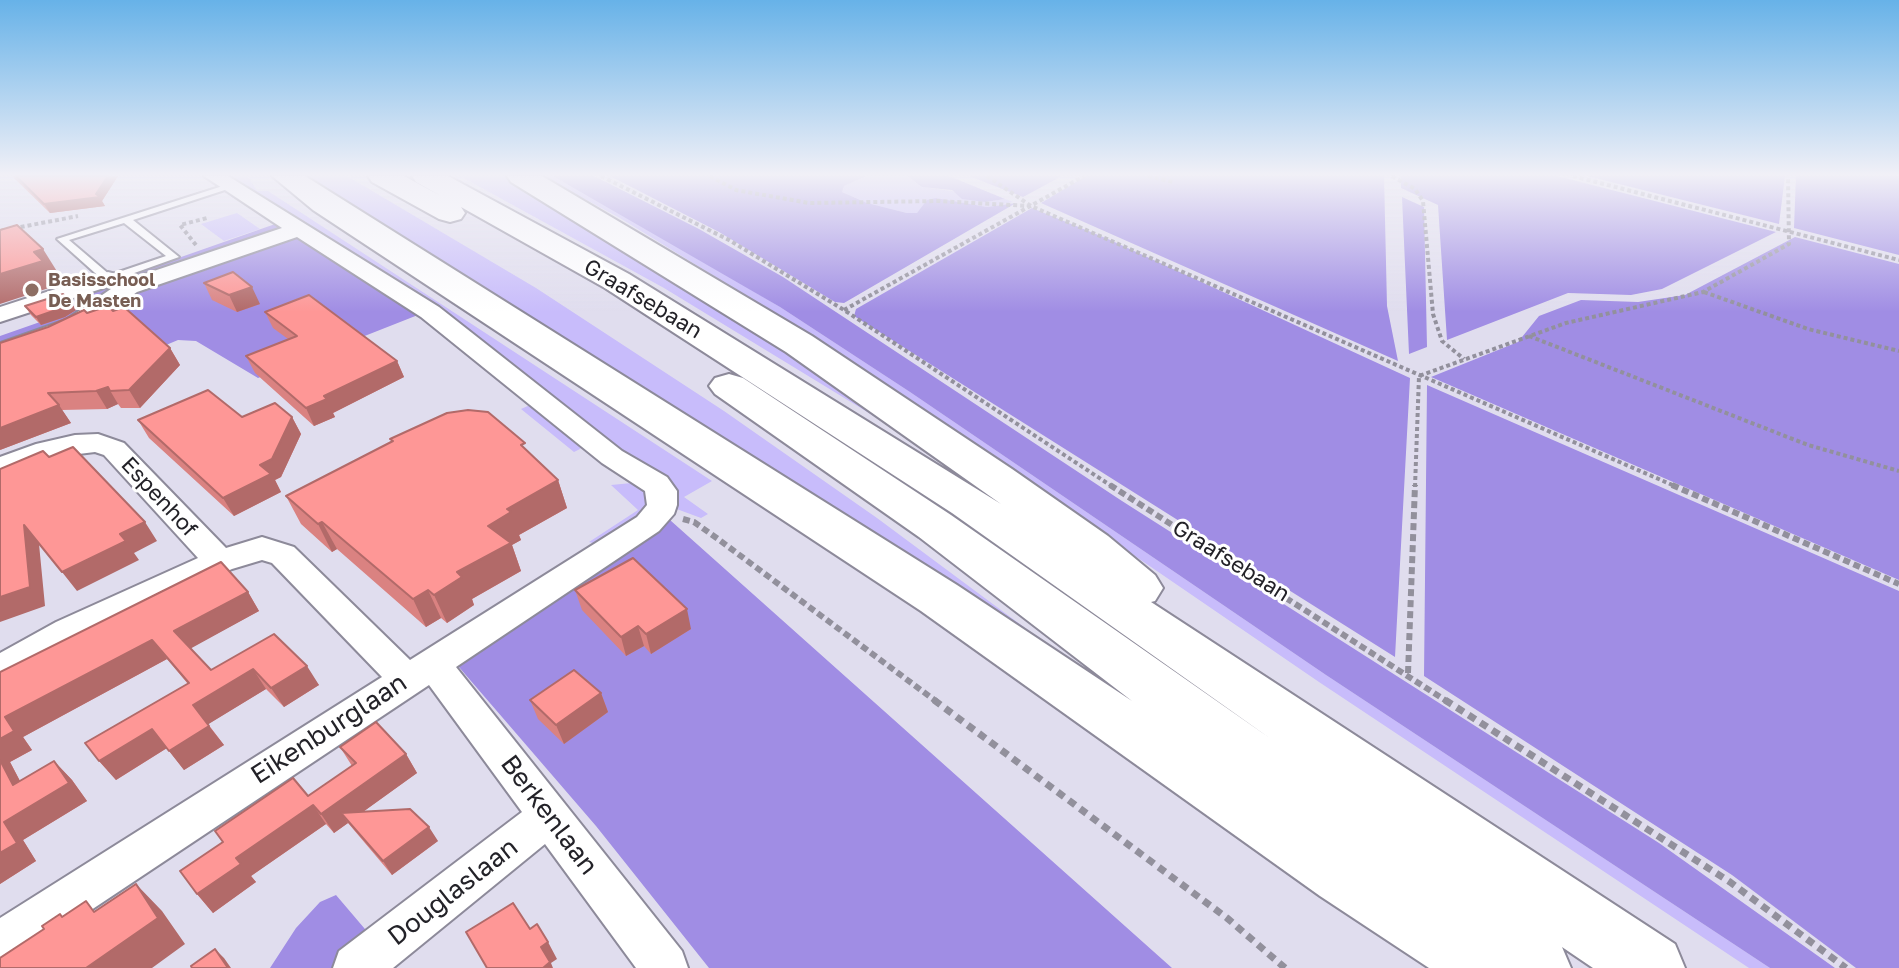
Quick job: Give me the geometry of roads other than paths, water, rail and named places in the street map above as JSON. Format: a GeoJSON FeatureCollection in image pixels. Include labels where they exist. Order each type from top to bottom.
{"type":"FeatureCollection","features":[{"type":"Feature","properties":{"kind":"highway"},"geometry":{"type":"LineString","coordinates":[[351,221],[939,598],[1343,875],[1490,968]]}},
{"type":"Feature","properties":{"kind":"highway","name":"Graafsebaan"},"geometry":{"type":"LineString","coordinates":[[460,221],[585,293],[935,526],[1537,968]]}},
{"type":"Feature","properties":{"kind":"highway","name":"Graafsebaan"},"geometry":{"type":"LineString","coordinates":[[508,221],[617,281],[968,503],[1651,968]]}},
{"type":"Feature","properties":{"kind":"highway"},"geometry":{"type":"LineString","coordinates":[[596,221],[799,344],[997,479],[1091,548],[1311,734]]}},
{"type":"Feature","properties":{"kind":"street"},"geometry":{"type":"LineString","coordinates":[[286,221],[300,229]]}},
{"type":"Feature","properties":{"kind":"street"},"geometry":{"type":"LineString","coordinates":[[0,351],[75,325],[129,287],[300,229]]}},
{"type":"Feature","properties":{"kind":"street","name":"Eikenburglaan"},"geometry":{"type":"LineString","coordinates":[[0,944],[648,524],[658,514],[663,498],[656,484],[612,457],[430,312],[300,229]]}},
{"type":"Feature","properties":{"kind":"street"},"geometry":{"type":"LineString","coordinates":[[0,315],[108,279]]}},
{"type":"Feature","properties":{"kind":"street","name":"Espenhof"},"geometry":{"type":"LineString","coordinates":[[0,468],[46,450],[75,444],[98,443],[114,449],[220,561]]}},
{"type":"Feature","properties":{"kind":"street","name":"Espenhof"},"geometry":{"type":"LineString","coordinates":[[0,670],[68,631],[220,561],[262,548],[283,555],[419,670]]}},
{"type":"Feature","properties":{"kind":"street","name":"Berkenlaan"},"geometry":{"type":"LineString","coordinates":[[419,670],[549,816],[665,968]]}},
{"type":"Feature","properties":{"kind":"street","name":"Douglaslaan"},"geometry":{"type":"LineString","coordinates":[[356,968],[549,816]]}},
{"type":"Feature","properties":{"kind":"lane"},"geometry":{"type":"LineString","coordinates":[[118,221],[62,239],[108,279],[174,257],[128,221]]}},
{"type":"Feature","properties":{"kind":"place","name":"Basisschool De Masten"},"geometry":{"type":"Point","coordinates":[32,290]}}]}
